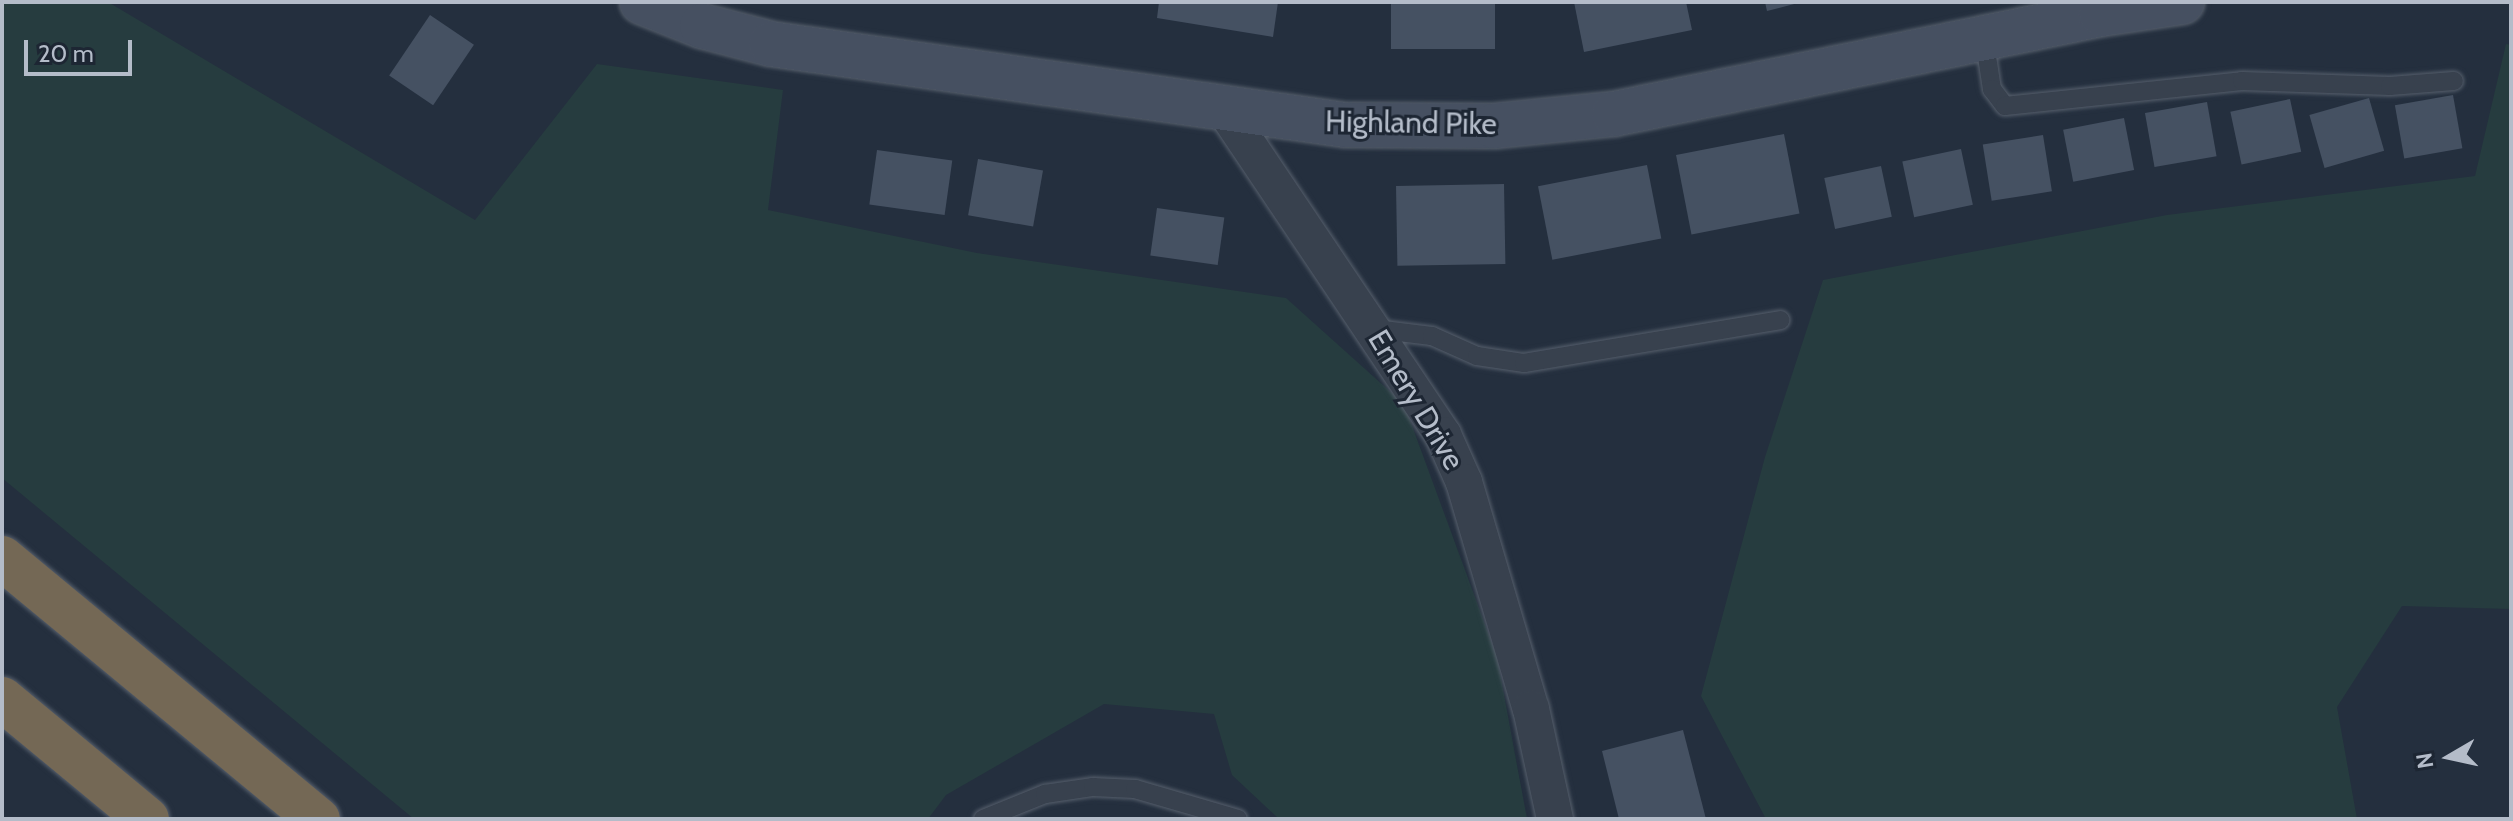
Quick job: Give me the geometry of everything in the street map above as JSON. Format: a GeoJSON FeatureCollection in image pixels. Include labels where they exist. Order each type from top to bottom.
{"type":"FeatureCollection","features":[{"type":"Feature","properties":{"kind":"highway"},"geometry":{"type":"LineString","coordinates":[[2,558],[318,819]]}},
{"type":"Feature","properties":{"kind":"highway"},"geometry":{"type":"LineString","coordinates":[[2,699],[147,819]]}},
{"type":"Feature","properties":{"kind":"street","name":"Highland Pike"},"geometry":{"type":"LineString","coordinates":[[642,2],[702,26],[771,44],[1345,125],[1494,126],[1614,114],[1984,37],[2182,2]]}},
{"type":"Feature","properties":{"kind":"street","name":"Emery Drive"},"geometry":{"type":"LineString","coordinates":[[1224,109],[1375,329],[1443,435],[1464,482],[1531,709],[1555,819]]}},
{"type":"Feature","properties":{"kind":"lane"},"geometry":{"type":"LineString","coordinates":[[1984,37],[1992,89],[2005,106],[2242,81],[2390,86],[2454,81]]}},
{"type":"Feature","properties":{"kind":"lane"},"geometry":{"type":"LineString","coordinates":[[1375,329],[1432,336],[1477,356],[1524,363],[1780,320]]}},
{"type":"Feature","properties":{"kind":"lane"},"geometry":{"type":"LineString","coordinates":[[983,819],[1045,794],[1093,787],[1135,789],[1238,819]]}},
{"type":"Feature","properties":{"kind":"green space"},"geometry":{"type":"Polygon","coordinates":[[[2,2],[108,2],[475,220],[597,64],[783,90],[768,210],[977,253],[1286,298],[1404,404],[1497,657],[1527,819],[1279,819],[1232,775],[1214,714],[1104,704],[946,795],[928,819],[414,819],[2,478],[2,2]]]}},
{"type":"Feature","properties":{"kind":"green space"},"geometry":{"type":"Polygon","coordinates":[[[2506,44],[2511,45],[2511,609],[2402,606],[2337,707],[2357,819],[1766,819],[1701,696],[1765,457],[1823,280],[2167,215],[2475,176],[2506,44]]]}},
{"type":"Feature","properties":{"kind":"building"},"geometry":{"type":"Polygon","coordinates":[[[1159,2],[1278,2],[1273,37],[1157,18],[1159,2]]]}},
{"type":"Feature","properties":{"kind":"building"},"geometry":{"type":"Polygon","coordinates":[[[1391,2],[1495,2],[1495,49],[1391,49],[1391,2]]]}},
{"type":"Feature","properties":{"kind":"building"},"geometry":{"type":"Polygon","coordinates":[[[1574,2],[1686,2],[1692,30],[1584,52],[1574,2]]]}},
{"type":"Feature","properties":{"kind":"building"},"geometry":{"type":"Polygon","coordinates":[[[1765,2],[1798,2],[1798,3],[1767,11],[1765,2]]]}},
{"type":"Feature","properties":{"kind":"building"},"geometry":{"type":"Polygon","coordinates":[[[430,15],[474,45],[433,105],[389,76],[430,15]]]}},
{"type":"Feature","properties":{"kind":"building"},"geometry":{"type":"Polygon","coordinates":[[[2453,95],[2462,148],[2404,158],[2395,105],[2453,95]]]}},
{"type":"Feature","properties":{"kind":"building"},"geometry":{"type":"Polygon","coordinates":[[[2369,98],[2384,151],[2325,168],[2309,115],[2369,98]]]}},
{"type":"Feature","properties":{"kind":"building"},"geometry":{"type":"Polygon","coordinates":[[[2290,99],[2301,152],[2242,165],[2230,112],[2290,99]]]}},
{"type":"Feature","properties":{"kind":"building"},"geometry":{"type":"Polygon","coordinates":[[[2207,102],[2217,156],[2155,167],[2145,113],[2207,102]]]}},
{"type":"Feature","properties":{"kind":"building"},"geometry":{"type":"Polygon","coordinates":[[[2124,118],[2134,170],[2073,182],[2063,130],[2124,118]]]}},
{"type":"Feature","properties":{"kind":"building"},"geometry":{"type":"Polygon","coordinates":[[[1784,134],[1799,214],[1691,235],[1676,155],[1784,134]]]}},
{"type":"Feature","properties":{"kind":"building"},"geometry":{"type":"Polygon","coordinates":[[[2043,135],[2052,191],[1992,201],[1983,145],[2043,135]]]}},
{"type":"Feature","properties":{"kind":"building"},"geometry":{"type":"Polygon","coordinates":[[[1961,149],[1973,205],[1914,217],[1902,161],[1961,149]]]}},
{"type":"Feature","properties":{"kind":"building"},"geometry":{"type":"Polygon","coordinates":[[[877,150],[952,161],[945,215],[869,204],[877,150]]]}},
{"type":"Feature","properties":{"kind":"building"},"geometry":{"type":"Polygon","coordinates":[[[978,159],[1043,170],[1033,227],[968,215],[978,159]]]}},
{"type":"Feature","properties":{"kind":"building"},"geometry":{"type":"Polygon","coordinates":[[[1647,165],[1661,239],[1552,260],[1538,186],[1647,165]]]}},
{"type":"Feature","properties":{"kind":"building"},"geometry":{"type":"Polygon","coordinates":[[[1881,166],[1892,217],[1835,229],[1824,178],[1881,166]]]}},
{"type":"Feature","properties":{"kind":"building"},"geometry":{"type":"Polygon","coordinates":[[[1504,184],[1505,264],[1397,266],[1396,186],[1504,184]]]}},
{"type":"Feature","properties":{"kind":"building"},"geometry":{"type":"Polygon","coordinates":[[[1157,208],[1224,217],[1218,265],[1150,256],[1157,208]]]}},
{"type":"Feature","properties":{"kind":"building"},"geometry":{"type":"Polygon","coordinates":[[[1683,730],[1706,819],[1619,819],[1602,751],[1683,730]]]}}]}
